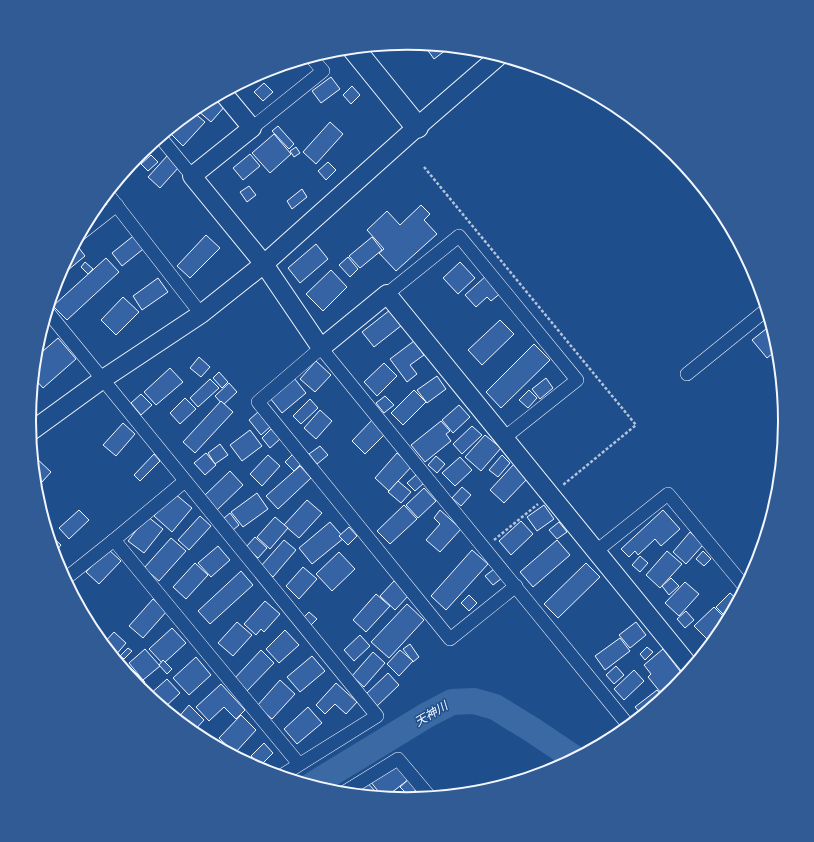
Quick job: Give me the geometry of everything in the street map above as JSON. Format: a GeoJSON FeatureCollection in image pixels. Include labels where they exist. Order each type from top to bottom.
{"type":"FeatureCollection","features":[{"type":"Feature","properties":{"kind":"highway"},"geometry":{"type":"LineString","coordinates":[[357,53],[417,126]]}},
{"type":"Feature","properties":{"kind":"street"},"geometry":{"type":"LineString","coordinates":[[36,427],[102,379],[201,314],[264,264],[417,126],[494,61]]}},
{"type":"Feature","properties":{"kind":"street"},"geometry":{"type":"LineString","coordinates":[[192,176],[323,71],[315,62]]}},
{"type":"Feature","properties":{"kind":"street"},"geometry":{"type":"LineString","coordinates":[[227,97],[252,128]]}},
{"type":"Feature","properties":{"kind":"street"},"geometry":{"type":"LineString","coordinates":[[163,141],[264,264],[321,348],[625,721]]}},
{"type":"Feature","properties":{"kind":"street"},"geometry":{"type":"LineString","coordinates":[[111,198],[201,314]]}},
{"type":"Feature","properties":{"kind":"street"},"geometry":{"type":"LineString","coordinates":[[94,223],[117,205]]}},
{"type":"Feature","properties":{"kind":"street"},"geometry":{"type":"LineString","coordinates":[[504,438],[577,380],[459,236],[321,348],[258,402],[450,639],[516,586]]}},
{"type":"Feature","properties":{"kind":"street"},"geometry":{"type":"LineString","coordinates":[[387,294],[595,552],[688,664]]}},
{"type":"Feature","properties":{"kind":"street"},"geometry":{"type":"LineString","coordinates":[[687,374],[762,314]]}},
{"type":"Feature","properties":{"kind":"street"},"geometry":{"type":"LineString","coordinates":[[52,317],[377,716],[287,772]]}},
{"type":"Feature","properties":{"kind":"street"},"geometry":{"type":"LineString","coordinates":[[70,575],[185,481]]}},
{"type":"Feature","properties":{"kind":"street"},"geometry":{"type":"LineString","coordinates":[[595,552],[668,494],[741,583]]}},
{"type":"Feature","properties":{"kind":"street"},"geometry":{"type":"LineString","coordinates":[[114,540],[299,764]]}},
{"type":"Feature","properties":{"kind":"street"},"geometry":{"type":"LineString","coordinates":[[351,788],[398,759],[425,791]]}},
{"type":"Feature","properties":{"kind":"path"},"geometry":{"type":"LineString","coordinates":[[484,548],[550,495]]}},
{"type":"Feature","properties":{"kind":"building"},"geometry":{"type":"Polygon","coordinates":[[[428,51],[443,52],[434,59],[428,51]]]}},
{"type":"Feature","properties":{"kind":"building"},"geometry":{"type":"Polygon","coordinates":[[[331,77],[340,89],[321,103],[312,91],[331,77]]]}},
{"type":"Feature","properties":{"kind":"building"},"geometry":{"type":"Polygon","coordinates":[[[264,83],[273,92],[263,101],[254,92],[264,83]]]}},
{"type":"Feature","properties":{"kind":"building"},"geometry":{"type":"Polygon","coordinates":[[[352,86],[360,95],[351,104],[343,95],[352,86]]]}},
{"type":"Feature","properties":{"kind":"building"},"geometry":{"type":"Polygon","coordinates":[[[221,101],[226,105],[211,122],[201,113],[221,101]]]}},
{"type":"Feature","properties":{"kind":"building"},"geometry":{"type":"Polygon","coordinates":[[[197,116],[205,122],[183,146],[172,134],[197,116]]]}},
{"type":"Feature","properties":{"kind":"building"},"geometry":{"type":"Polygon","coordinates":[[[330,122],[343,134],[316,164],[303,152],[330,122]]]}},
{"type":"Feature","properties":{"kind":"building"},"geometry":{"type":"Polygon","coordinates":[[[278,126],[294,144],[289,149],[272,131],[278,126]]]}},
{"type":"Feature","properties":{"kind":"building"},"geometry":{"type":"Polygon","coordinates":[[[274,134],[291,154],[270,173],[252,153],[274,134]]]}},
{"type":"Feature","properties":{"kind":"building"},"geometry":{"type":"Polygon","coordinates":[[[296,147],[300,153],[294,157],[290,151],[296,147]]]}},
{"type":"Feature","properties":{"kind":"building"},"geometry":{"type":"Polygon","coordinates":[[[250,154],[260,166],[243,180],[233,168],[250,154]]]}},
{"type":"Feature","properties":{"kind":"building"},"geometry":{"type":"Polygon","coordinates":[[[151,155],[158,162],[148,171],[141,164],[151,155]]]}},
{"type":"Feature","properties":{"kind":"building"},"geometry":{"type":"Polygon","coordinates":[[[167,156],[179,167],[160,188],[148,177],[167,156]]]}},
{"type":"Feature","properties":{"kind":"building"},"geometry":{"type":"Polygon","coordinates":[[[328,162],[336,170],[326,180],[318,171],[328,162]]]}},
{"type":"Feature","properties":{"kind":"building"},"geometry":{"type":"Polygon","coordinates":[[[249,186],[256,195],[247,202],[240,192],[249,186]]]}},
{"type":"Feature","properties":{"kind":"building"},"geometry":{"type":"Polygon","coordinates":[[[302,189],[307,197],[292,209],[287,201],[302,189]]]}},
{"type":"Feature","properties":{"kind":"building"},"geometry":{"type":"Polygon","coordinates":[[[421,205],[430,214],[424,220],[437,234],[396,271],[379,253],[384,249],[367,230],[387,211],[400,225],[421,205]]]}},
{"type":"Feature","properties":{"kind":"building"},"geometry":{"type":"Polygon","coordinates":[[[137,233],[147,246],[122,266],[112,253],[137,233]]]}},
{"type":"Feature","properties":{"kind":"building"},"geometry":{"type":"Polygon","coordinates":[[[206,235],[220,248],[190,278],[177,266],[206,235]]]}},
{"type":"Feature","properties":{"kind":"building"},"geometry":{"type":"Polygon","coordinates":[[[372,237],[382,250],[360,268],[349,256],[372,237]]]}},
{"type":"Feature","properties":{"kind":"building"},"geometry":{"type":"Polygon","coordinates":[[[316,244],[328,259],[300,283],[288,268],[316,244]]]}},
{"type":"Feature","properties":{"kind":"building"},"geometry":{"type":"Polygon","coordinates":[[[79,248],[85,256],[68,270],[79,248]]]}},
{"type":"Feature","properties":{"kind":"building"},"geometry":{"type":"Polygon","coordinates":[[[348,257],[358,269],[350,277],[339,265],[348,257]]]}},
{"type":"Feature","properties":{"kind":"building"},"geometry":{"type":"Polygon","coordinates":[[[106,258],[119,272],[67,320],[54,307],[55,304],[106,258]]]}},
{"type":"Feature","properties":{"kind":"building"},"geometry":{"type":"Polygon","coordinates":[[[85,262],[93,269],[88,274],[81,267],[85,262]]]}},
{"type":"Feature","properties":{"kind":"building"},"geometry":{"type":"Polygon","coordinates":[[[460,262],[475,278],[458,294],[443,278],[460,262]]]}},
{"type":"Feature","properties":{"kind":"building"},"geometry":{"type":"Polygon","coordinates":[[[331,270],[347,287],[323,311],[306,294],[331,270]]]}},
{"type":"Feature","properties":{"kind":"building"},"geometry":{"type":"Polygon","coordinates":[[[487,275],[502,292],[491,301],[487,297],[476,307],[465,295],[487,275]]]}},
{"type":"Feature","properties":{"kind":"building"},"geometry":{"type":"Polygon","coordinates":[[[158,278],[168,292],[142,310],[133,296],[158,278]]]}},
{"type":"Feature","properties":{"kind":"building"},"geometry":{"type":"Polygon","coordinates":[[[123,297],[139,312],[116,335],[101,320],[123,297]]]}},
{"type":"Feature","properties":{"kind":"building"},"geometry":{"type":"Polygon","coordinates":[[[390,310],[402,325],[374,347],[362,332],[390,310]]]}},
{"type":"Feature","properties":{"kind":"building"},"geometry":{"type":"Polygon","coordinates":[[[500,320],[514,334],[482,365],[468,350],[500,320]]]}},
{"type":"Feature","properties":{"kind":"building"},"geometry":{"type":"Polygon","coordinates":[[[766,329],[772,354],[767,358],[752,340],[766,329]]]}},
{"type":"Feature","properties":{"kind":"building"},"geometry":{"type":"Polygon","coordinates":[[[58,338],[76,359],[43,388],[38,383],[43,351],[58,338]]]}},
{"type":"Feature","properties":{"kind":"building"},"geometry":{"type":"Polygon","coordinates":[[[414,341],[424,355],[410,365],[417,374],[407,382],[390,359],[414,341]]]}},
{"type":"Feature","properties":{"kind":"building"},"geometry":{"type":"Polygon","coordinates":[[[534,344],[550,360],[501,408],[486,392],[534,344]]]}},
{"type":"Feature","properties":{"kind":"building"},"geometry":{"type":"Polygon","coordinates":[[[199,357],[210,367],[201,377],[190,368],[199,357]]]}},
{"type":"Feature","properties":{"kind":"building"},"geometry":{"type":"Polygon","coordinates":[[[316,361],[331,375],[315,392],[300,379],[316,361]]]}},
{"type":"Feature","properties":{"kind":"building"},"geometry":{"type":"Polygon","coordinates":[[[384,363],[397,376],[377,396],[364,382],[384,363]]]}},
{"type":"Feature","properties":{"kind":"building"},"geometry":{"type":"Polygon","coordinates":[[[170,368],[183,382],[156,405],[144,392],[170,368]]]}},
{"type":"Feature","properties":{"kind":"building"},"geometry":{"type":"Polygon","coordinates":[[[219,372],[228,382],[222,388],[213,378],[219,372]]]}},
{"type":"Feature","properties":{"kind":"building"},"geometry":{"type":"Polygon","coordinates":[[[437,376],[446,389],[427,403],[417,390],[437,376]]]}},
{"type":"Feature","properties":{"kind":"building"},"geometry":{"type":"Polygon","coordinates":[[[294,378],[306,393],[282,413],[270,398],[294,378]]]}},
{"type":"Feature","properties":{"kind":"building"},"geometry":{"type":"Polygon","coordinates":[[[546,378],[553,388],[540,399],[532,389],[546,378]]]}},
{"type":"Feature","properties":{"kind":"building"},"geometry":{"type":"Polygon","coordinates":[[[210,379],[219,388],[198,407],[190,398],[210,379]]]}},
{"type":"Feature","properties":{"kind":"building"},"geometry":{"type":"Polygon","coordinates":[[[229,383],[237,392],[223,405],[215,396],[229,383]]]}},
{"type":"Feature","properties":{"kind":"building"},"geometry":{"type":"Polygon","coordinates":[[[414,390],[426,402],[403,425],[391,413],[414,390]]]}},
{"type":"Feature","properties":{"kind":"building"},"geometry":{"type":"Polygon","coordinates":[[[529,390],[537,398],[528,408],[519,400],[529,390]]]}},
{"type":"Feature","properties":{"kind":"building"},"geometry":{"type":"Polygon","coordinates":[[[141,394],[152,405],[141,415],[131,403],[141,394]]]}},
{"type":"Feature","properties":{"kind":"building"},"geometry":{"type":"Polygon","coordinates":[[[385,396],[394,405],[384,413],[376,403],[385,396]]]}},
{"type":"Feature","properties":{"kind":"building"},"geometry":{"type":"Polygon","coordinates":[[[185,398],[196,409],[180,424],[170,413],[185,398]]]}},
{"type":"Feature","properties":{"kind":"building"},"geometry":{"type":"Polygon","coordinates":[[[310,399],[318,408],[301,424],[293,416],[310,399]]]}},
{"type":"Feature","properties":{"kind":"building"},"geometry":{"type":"Polygon","coordinates":[[[221,401],[233,412],[195,453],[183,442],[221,401]]]}},
{"type":"Feature","properties":{"kind":"building"},"geometry":{"type":"Polygon","coordinates":[[[459,405],[470,417],[453,433],[442,420],[459,405]]]}},
{"type":"Feature","properties":{"kind":"building"},"geometry":{"type":"Polygon","coordinates":[[[320,410],[332,421],[316,439],[304,428],[320,410]]]}},
{"type":"Feature","properties":{"kind":"building"},"geometry":{"type":"Polygon","coordinates":[[[258,412],[270,427],[261,435],[249,420],[258,412]]]}},
{"type":"Feature","properties":{"kind":"building"},"geometry":{"type":"Polygon","coordinates":[[[372,420],[386,433],[365,454],[352,441],[372,420]]]}},
{"type":"Feature","properties":{"kind":"building"},"geometry":{"type":"Polygon","coordinates":[[[441,421],[450,431],[446,434],[451,441],[425,462],[411,445],[441,421]]]}},
{"type":"Feature","properties":{"kind":"building"},"geometry":{"type":"Polygon","coordinates":[[[123,423],[135,434],[116,456],[103,445],[123,423]]]}},
{"type":"Feature","properties":{"kind":"building"},"geometry":{"type":"Polygon","coordinates":[[[472,426],[482,435],[462,454],[453,444],[472,426]]]}},
{"type":"Feature","properties":{"kind":"building"},"geometry":{"type":"Polygon","coordinates":[[[271,429],[280,439],[270,448],[262,438],[271,429]]]}},
{"type":"Feature","properties":{"kind":"building"},"geometry":{"type":"Polygon","coordinates":[[[250,430],[262,446],[242,461],[230,445],[250,430]]]}},
{"type":"Feature","properties":{"kind":"building"},"geometry":{"type":"Polygon","coordinates":[[[485,435],[501,448],[481,471],[465,457],[485,435]]]}},
{"type":"Feature","properties":{"kind":"building"},"geometry":{"type":"Polygon","coordinates":[[[220,444],[228,455],[215,464],[208,453],[220,444]]]}},
{"type":"Feature","properties":{"kind":"building"},"geometry":{"type":"Polygon","coordinates":[[[320,446],[328,455],[317,464],[309,454],[320,446]]]}},
{"type":"Feature","properties":{"kind":"building"},"geometry":{"type":"Polygon","coordinates":[[[206,453],[216,465],[205,475],[194,463],[206,453]]]}},
{"type":"Feature","properties":{"kind":"building"},"geometry":{"type":"Polygon","coordinates":[[[397,453],[412,466],[389,491],[375,478],[397,453]]]}},
{"type":"Feature","properties":{"kind":"building"},"geometry":{"type":"Polygon","coordinates":[[[154,454],[160,461],[140,481],[134,475],[154,454]]]}},
{"type":"Feature","properties":{"kind":"building"},"geometry":{"type":"Polygon","coordinates":[[[293,454],[302,463],[294,471],[285,462],[293,454]]]}},
{"type":"Feature","properties":{"kind":"building"},"geometry":{"type":"Polygon","coordinates":[[[268,455],[280,466],[262,486],[250,474],[268,455]]]}},
{"type":"Feature","properties":{"kind":"building"},"geometry":{"type":"Polygon","coordinates":[[[502,455],[510,463],[498,477],[489,470],[502,455]]]}},
{"type":"Feature","properties":{"kind":"building"},"geometry":{"type":"Polygon","coordinates":[[[436,456],[445,464],[437,473],[428,465],[436,456]]]}},
{"type":"Feature","properties":{"kind":"building"},"geometry":{"type":"Polygon","coordinates":[[[460,457],[472,470],[455,486],[442,473],[460,457]]]}},
{"type":"Feature","properties":{"kind":"building"},"geometry":{"type":"Polygon","coordinates":[[[38,460],[51,472],[42,482],[41,481],[38,460]]]}},
{"type":"Feature","properties":{"kind":"building"},"geometry":{"type":"Polygon","coordinates":[[[514,464],[528,478],[504,503],[490,490],[514,464]]]}},
{"type":"Feature","properties":{"kind":"building"},"geometry":{"type":"Polygon","coordinates":[[[300,466],[311,478],[278,509],[266,496],[300,466]]]}},
{"type":"Feature","properties":{"kind":"building"},"geometry":{"type":"Polygon","coordinates":[[[230,471],[243,485],[217,510],[204,496],[230,471]]]}},
{"type":"Feature","properties":{"kind":"building"},"geometry":{"type":"Polygon","coordinates":[[[417,474],[424,483],[415,491],[407,483],[417,474]]]}},
{"type":"Feature","properties":{"kind":"building"},"geometry":{"type":"Polygon","coordinates":[[[398,481],[411,492],[401,503],[388,492],[398,481]]]}},
{"type":"Feature","properties":{"kind":"building"},"geometry":{"type":"Polygon","coordinates":[[[462,487],[471,495],[461,506],[452,498],[462,487]]]}},
{"type":"Feature","properties":{"kind":"building"},"geometry":{"type":"Polygon","coordinates":[[[424,488],[436,501],[418,518],[406,505],[424,488]]]}},
{"type":"Feature","properties":{"kind":"building"},"geometry":{"type":"Polygon","coordinates":[[[174,493],[192,508],[172,532],[154,516],[174,493]]]}},
{"type":"Feature","properties":{"kind":"building"},"geometry":{"type":"Polygon","coordinates":[[[257,493],[268,509],[243,527],[231,512],[257,493]]]}},
{"type":"Feature","properties":{"kind":"building"},"geometry":{"type":"Polygon","coordinates":[[[307,500],[322,513],[299,538],[284,525],[307,500]]]}},
{"type":"Feature","properties":{"kind":"building"},"geometry":{"type":"Polygon","coordinates":[[[404,505],[417,519],[390,544],[377,531],[404,505]]]}},
{"type":"Feature","properties":{"kind":"building"},"geometry":{"type":"Polygon","coordinates":[[[544,505],[554,519],[537,531],[527,517],[544,505]]]}},
{"type":"Feature","properties":{"kind":"building"},"geometry":{"type":"Polygon","coordinates":[[[79,510],[89,520],[69,539],[59,528],[79,510]]]}},
{"type":"Feature","properties":{"kind":"building"},"geometry":{"type":"Polygon","coordinates":[[[440,510],[461,529],[440,552],[426,540],[440,524],[434,518],[440,510]]]}},
{"type":"Feature","properties":{"kind":"building"},"geometry":{"type":"Polygon","coordinates":[[[663,510],[680,529],[661,546],[655,539],[638,555],[635,551],[629,557],[621,549],[663,510]]]}},
{"type":"Feature","properties":{"kind":"building"},"geometry":{"type":"Polygon","coordinates":[[[230,513],[239,525],[233,530],[224,518],[230,513]]]}},
{"type":"Feature","properties":{"kind":"building"},"geometry":{"type":"Polygon","coordinates":[[[147,516],[163,529],[144,553],[128,541],[147,516]]]}},
{"type":"Feature","properties":{"kind":"building"},"geometry":{"type":"Polygon","coordinates":[[[200,516],[211,526],[189,550],[178,540],[200,516]]]}},
{"type":"Feature","properties":{"kind":"building"},"geometry":{"type":"Polygon","coordinates":[[[275,517],[288,528],[270,549],[257,537],[275,517]]]}},
{"type":"Feature","properties":{"kind":"building"},"geometry":{"type":"Polygon","coordinates":[[[521,521],[533,534],[511,555],[499,541],[521,521]]]}},
{"type":"Feature","properties":{"kind":"building"},"geometry":{"type":"Polygon","coordinates":[[[330,522],[344,538],[312,564],[299,548],[330,522]]]}},
{"type":"Feature","properties":{"kind":"building"},"geometry":{"type":"Polygon","coordinates":[[[559,522],[567,532],[557,539],[549,530],[559,522]]]}},
{"type":"Feature","properties":{"kind":"building"},"geometry":{"type":"Polygon","coordinates":[[[349,527],[357,536],[348,545],[339,536],[349,527]]]}},
{"type":"Feature","properties":{"kind":"building"},"geometry":{"type":"Polygon","coordinates":[[[690,532],[703,545],[686,564],[673,552],[690,532]]]}},
{"type":"Feature","properties":{"kind":"building"},"geometry":{"type":"Polygon","coordinates":[[[255,537],[267,548],[258,558],[246,547],[255,537]]]}},
{"type":"Feature","properties":{"kind":"building"},"geometry":{"type":"Polygon","coordinates":[[[171,538],[186,551],[159,581],[144,568],[171,538]]]}},
{"type":"Feature","properties":{"kind":"building"},"geometry":{"type":"Polygon","coordinates":[[[284,540],[296,550],[273,577],[261,566],[284,540]]]}},
{"type":"Feature","properties":{"kind":"building"},"geometry":{"type":"Polygon","coordinates":[[[557,540],[570,555],[533,587],[520,572],[557,540]]]}},
{"type":"Feature","properties":{"kind":"building"},"geometry":{"type":"Polygon","coordinates":[[[56,541],[61,545],[59,548],[56,541]]]}},
{"type":"Feature","properties":{"kind":"building"},"geometry":{"type":"Polygon","coordinates":[[[218,546],[230,560],[211,577],[198,563],[218,546]]]}},
{"type":"Feature","properties":{"kind":"building"},"geometry":{"type":"Polygon","coordinates":[[[108,549],[121,561],[99,584],[86,572],[108,549]]]}},
{"type":"Feature","properties":{"kind":"building"},"geometry":{"type":"Polygon","coordinates":[[[472,550],[488,564],[446,610],[431,596],[472,550]]]}},
{"type":"Feature","properties":{"kind":"building"},"geometry":{"type":"Polygon","coordinates":[[[667,551],[682,564],[660,588],[646,575],[667,551]]]}},
{"type":"Feature","properties":{"kind":"building"},"geometry":{"type":"Polygon","coordinates":[[[703,551],[711,559],[704,566],[696,559],[703,551]]]}},
{"type":"Feature","properties":{"kind":"building"},"geometry":{"type":"Polygon","coordinates":[[[339,552],[355,569],[332,591],[316,574],[339,552]]]}},
{"type":"Feature","properties":{"kind":"building"},"geometry":{"type":"Polygon","coordinates":[[[640,556],[648,563],[640,572],[632,565],[640,556]]]}},
{"type":"Feature","properties":{"kind":"building"},"geometry":{"type":"Polygon","coordinates":[[[195,563],[208,575],[186,599],[173,587],[195,563]]]}},
{"type":"Feature","properties":{"kind":"building"},"geometry":{"type":"Polygon","coordinates":[[[586,563],[600,577],[558,618],[544,604],[586,563]]]}},
{"type":"Feature","properties":{"kind":"building"},"geometry":{"type":"Polygon","coordinates":[[[303,567],[317,579],[299,599],[286,586],[303,567]]]}},
{"type":"Feature","properties":{"kind":"building"},"geometry":{"type":"Polygon","coordinates":[[[494,569],[502,578],[493,585],[485,576],[494,569]]]}},
{"type":"Feature","properties":{"kind":"building"},"geometry":{"type":"Polygon","coordinates":[[[241,571],[253,585],[210,624],[198,611],[241,571]]]}},
{"type":"Feature","properties":{"kind":"building"},"geometry":{"type":"Polygon","coordinates":[[[671,578],[679,586],[669,595],[662,586],[671,578]]]}},
{"type":"Feature","properties":{"kind":"building"},"geometry":{"type":"Polygon","coordinates":[[[394,581],[409,595],[395,610],[380,596],[394,581]]]}},
{"type":"Feature","properties":{"kind":"building"},"geometry":{"type":"Polygon","coordinates":[[[685,582],[699,594],[679,616],[665,603],[685,582]]]}},
{"type":"Feature","properties":{"kind":"building"},"geometry":{"type":"Polygon","coordinates":[[[730,593],[734,596],[723,614],[716,607],[730,593]]]}},
{"type":"Feature","properties":{"kind":"building"},"geometry":{"type":"Polygon","coordinates":[[[376,594],[390,606],[366,632],[353,620],[376,594]]]}},
{"type":"Feature","properties":{"kind":"building"},"geometry":{"type":"Polygon","coordinates":[[[469,595],[477,603],[469,611],[461,603],[469,595]]]}},
{"type":"Feature","properties":{"kind":"building"},"geometry":{"type":"Polygon","coordinates":[[[153,599],[167,611],[143,638],[129,626],[153,599]]]}},
{"type":"Feature","properties":{"kind":"building"},"geometry":{"type":"Polygon","coordinates":[[[265,601],[280,614],[264,632],[261,629],[256,635],[244,624],[265,601]]]}},
{"type":"Feature","properties":{"kind":"building"},"geometry":{"type":"Polygon","coordinates":[[[407,604],[424,620],[389,658],[371,642],[407,604]]]}},
{"type":"Feature","properties":{"kind":"building"},"geometry":{"type":"Polygon","coordinates":[[[714,607],[722,615],[707,639],[694,626],[714,607]]]}},
{"type":"Feature","properties":{"kind":"building"},"geometry":{"type":"Polygon","coordinates":[[[686,611],[694,620],[685,628],[677,619],[686,611]]]}},
{"type":"Feature","properties":{"kind":"building"},"geometry":{"type":"Polygon","coordinates":[[[309,612],[317,619],[310,626],[302,619],[309,612]]]}},
{"type":"Feature","properties":{"kind":"building"},"geometry":{"type":"Polygon","coordinates":[[[237,622],[252,635],[233,656],[218,643],[237,622]]]}},
{"type":"Feature","properties":{"kind":"building"},"geometry":{"type":"Polygon","coordinates":[[[636,622],[646,635],[630,648],[619,635],[636,622]]]}},
{"type":"Feature","properties":{"kind":"building"},"geometry":{"type":"Polygon","coordinates":[[[172,628],[186,643],[163,664],[149,649],[172,628]]]}},
{"type":"Feature","properties":{"kind":"building"},"geometry":{"type":"Polygon","coordinates":[[[285,630],[299,645],[279,663],[266,649],[285,630]]]}},
{"type":"Feature","properties":{"kind":"building"},"geometry":{"type":"Polygon","coordinates":[[[114,632],[126,643],[118,653],[107,639],[114,632]]]}},
{"type":"Feature","properties":{"kind":"building"},"geometry":{"type":"Polygon","coordinates":[[[360,635],[370,646],[354,661],[344,650],[360,635]]]}},
{"type":"Feature","properties":{"kind":"building"},"geometry":{"type":"Polygon","coordinates":[[[620,638],[630,651],[605,670],[595,656],[620,638]]]}},
{"type":"Feature","properties":{"kind":"building"},"geometry":{"type":"Polygon","coordinates":[[[410,644],[419,657],[413,662],[403,649],[410,644]]]}},
{"type":"Feature","properties":{"kind":"building"},"geometry":{"type":"Polygon","coordinates":[[[647,647],[653,652],[645,660],[640,654],[647,647]]]}},
{"type":"Feature","properties":{"kind":"building"},"geometry":{"type":"Polygon","coordinates":[[[128,648],[132,651],[124,659],[120,656],[128,648]]]}},
{"type":"Feature","properties":{"kind":"building"},"geometry":{"type":"Polygon","coordinates":[[[145,649],[160,666],[143,680],[129,663],[145,649]]]}},
{"type":"Feature","properties":{"kind":"building"},"geometry":{"type":"Polygon","coordinates":[[[663,649],[680,672],[660,692],[648,677],[651,674],[644,665],[663,649]]]}},
{"type":"Feature","properties":{"kind":"building"},"geometry":{"type":"Polygon","coordinates":[[[261,650],[274,663],[246,692],[233,680],[261,650]]]}},
{"type":"Feature","properties":{"kind":"building"},"geometry":{"type":"Polygon","coordinates":[[[400,650],[413,661],[399,676],[387,664],[400,650]]]}},
{"type":"Feature","properties":{"kind":"building"},"geometry":{"type":"Polygon","coordinates":[[[373,652],[385,663],[364,687],[352,676],[373,652]]]}},
{"type":"Feature","properties":{"kind":"building"},"geometry":{"type":"Polygon","coordinates":[[[312,656],[325,671],[300,692],[287,677],[312,656]]]}},
{"type":"Feature","properties":{"kind":"building"},"geometry":{"type":"Polygon","coordinates":[[[196,657],[211,675],[189,695],[173,678],[196,657]]]}},
{"type":"Feature","properties":{"kind":"building"},"geometry":{"type":"Polygon","coordinates":[[[163,660],[172,669],[167,674],[159,665],[163,660]]]}},
{"type":"Feature","properties":{"kind":"building"},"geometry":{"type":"Polygon","coordinates":[[[128,665],[145,682],[144,682],[128,665]]]}},
{"type":"Feature","properties":{"kind":"building"},"geometry":{"type":"Polygon","coordinates":[[[616,666],[624,675],[614,684],[606,675],[616,666]]]}},
{"type":"Feature","properties":{"kind":"building"},"geometry":{"type":"Polygon","coordinates":[[[634,670],[644,681],[624,700],[614,689],[634,670]]]}},
{"type":"Feature","properties":{"kind":"building"},"geometry":{"type":"Polygon","coordinates":[[[388,673],[399,685],[376,707],[365,695],[388,673]]]}},
{"type":"Feature","properties":{"kind":"building"},"geometry":{"type":"Polygon","coordinates":[[[167,679],[180,693],[168,705],[153,691],[167,679]]]}},
{"type":"Feature","properties":{"kind":"building"},"geometry":{"type":"Polygon","coordinates":[[[280,680],[295,694],[272,719],[257,706],[280,680]]]}},
{"type":"Feature","properties":{"kind":"building"},"geometry":{"type":"Polygon","coordinates":[[[336,683],[357,702],[346,714],[335,704],[325,714],[316,705],[336,683]]]}},
{"type":"Feature","properties":{"kind":"building"},"geometry":{"type":"Polygon","coordinates":[[[221,684],[245,710],[236,719],[224,707],[209,721],[196,707],[221,684]]]}},
{"type":"Feature","properties":{"kind":"building"},"geometry":{"type":"Polygon","coordinates":[[[657,690],[659,693],[638,711],[635,707],[657,690]]]}},
{"type":"Feature","properties":{"kind":"building"},"geometry":{"type":"Polygon","coordinates":[[[189,705],[204,720],[198,727],[181,715],[189,705]]]}},
{"type":"Feature","properties":{"kind":"building"},"geometry":{"type":"Polygon","coordinates":[[[308,707],[322,723],[297,744],[284,729],[308,707]]]}},
{"type":"Feature","properties":{"kind":"building"},"geometry":{"type":"Polygon","coordinates":[[[241,715],[256,730],[237,751],[226,745],[219,738],[241,715]]]}},
{"type":"Feature","properties":{"kind":"building"},"geometry":{"type":"Polygon","coordinates":[[[264,743],[273,753],[263,763],[251,756],[264,743]]]}},
{"type":"Feature","properties":{"kind":"building"},"geometry":{"type":"Polygon","coordinates":[[[396,761],[409,779],[393,791],[378,791],[370,781],[396,761]]]}},
{"type":"Feature","properties":{"kind":"building"},"geometry":{"type":"Polygon","coordinates":[[[362,777],[374,790],[359,789],[351,788],[362,777]]]}},
{"type":"Feature","properties":{"kind":"building"},"geometry":{"type":"Polygon","coordinates":[[[409,779],[418,788],[414,792],[405,792],[400,787],[409,779]]]}},
{"type":"Feature","properties":{"kind":"waterway","name":"天神川"},"geometry":{"type":"LineString","coordinates":[[319,781],[427,715],[452,702],[474,701],[495,707],[569,755]]}}]}
